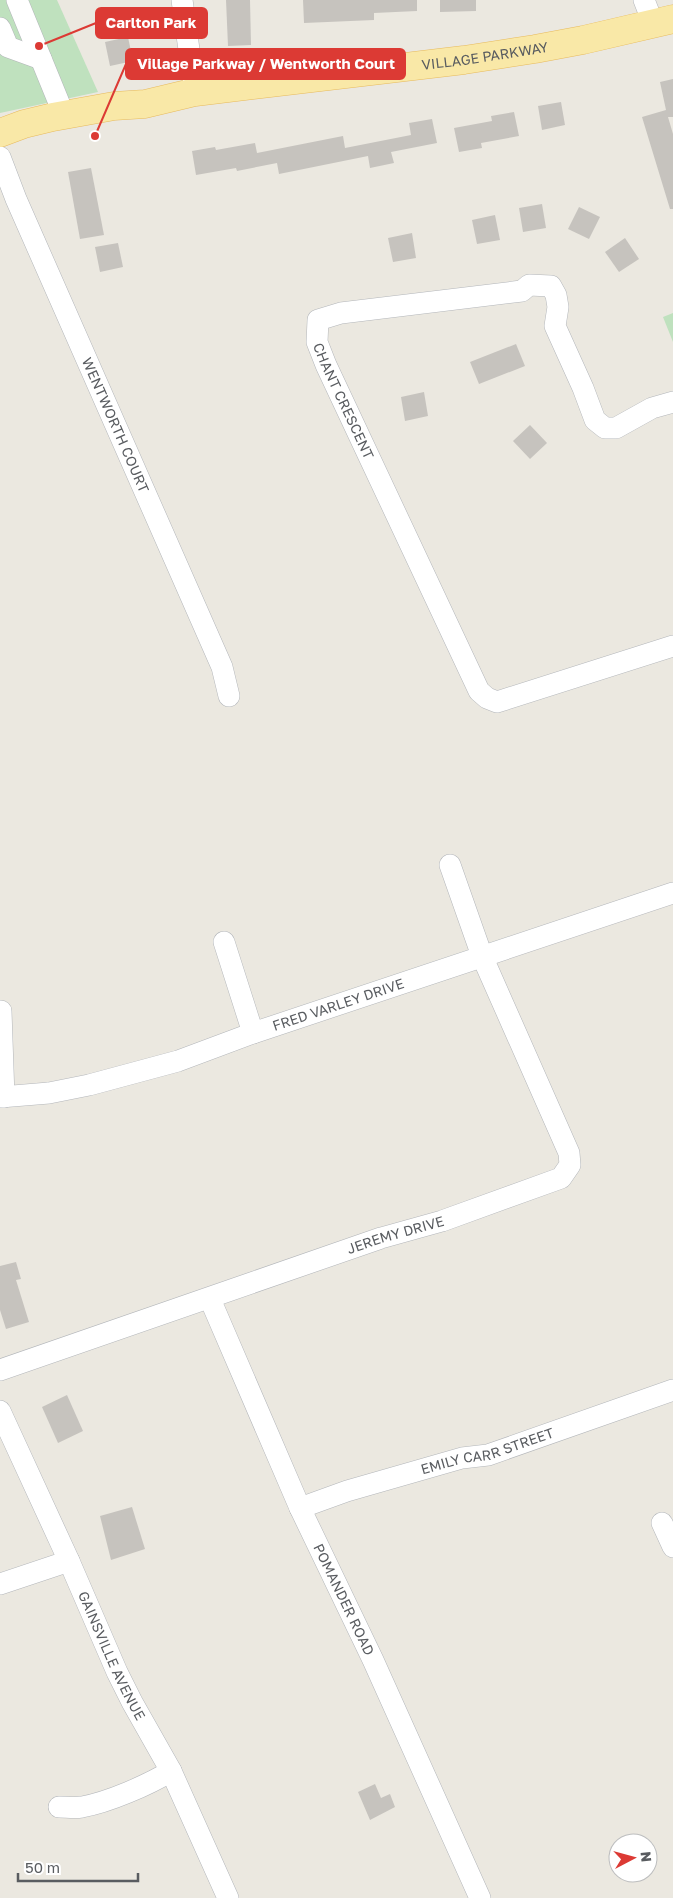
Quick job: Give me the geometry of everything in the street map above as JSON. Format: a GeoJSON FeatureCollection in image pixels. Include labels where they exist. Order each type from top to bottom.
{"type":"FeatureCollection","features":[{"type":"Feature","properties":{"kind":"main road","name":"VILLAGE PARKWAY"},"geometry":{"type":"LineString","coordinates":[[0,133],[24,124],[64,115],[114,106],[145,104],[195,92],[464,60],[573,42],[656,14]]}},
{"type":"Feature","properties":{"kind":"street"},"geometry":{"type":"LineString","coordinates":[[17,0],[64,115]]}},
{"type":"Feature","properties":{"kind":"street"},"geometry":{"type":"LineString","coordinates":[[182,0],[195,92]]}},
{"type":"Feature","properties":{"kind":"street"},"geometry":{"type":"LineString","coordinates":[[0,28],[8,47],[41,59]]}},
{"type":"Feature","properties":{"kind":"street","name":"WENTWORTH COURT"},"geometry":{"type":"LineString","coordinates":[[0,157],[16,199],[222,667],[229,696]]}},
{"type":"Feature","properties":{"kind":"street","name":"CHANT CRESCENT"},"geometry":{"type":"LineString","coordinates":[[673,402],[652,408],[616,428],[605,428],[595,420],[555,326],[558,307],[556,295],[551,286],[529,285],[522,291],[341,313],[318,320],[317,342],[326,365],[479,691],[487,698],[497,702],[673,646]]}},
{"type":"Feature","properties":{"kind":"street"},"geometry":{"type":"LineString","coordinates":[[450,865],[482,956]]}},
{"type":"Feature","properties":{"kind":"street","name":"FRED VARLEY DRIVE"},"geometry":{"type":"LineString","coordinates":[[2,1097],[49,1093],[122,1078],[178,1061],[253,1033],[673,893]]}},
{"type":"Feature","properties":{"kind":"street"},"geometry":{"type":"LineString","coordinates":[[224,942],[253,1033]]}},
{"type":"Feature","properties":{"kind":"street","name":"JEREMY DRIVE"},"geometry":{"type":"LineString","coordinates":[[0,1370],[381,1238],[442,1221],[561,1178],[570,1165],[562,1136],[482,956]]}},
{"type":"Feature","properties":{"kind":"street"},"geometry":{"type":"LineString","coordinates":[[1,1011],[2,1097]]}},
{"type":"Feature","properties":{"kind":"street","name":"POMANDER ROAD"},"geometry":{"type":"LineString","coordinates":[[210,1298],[300,1508],[373,1660],[480,1898]]}},
{"type":"Feature","properties":{"kind":"street","name":"EMILY CARR STREET"},"geometry":{"type":"LineString","coordinates":[[300,1508],[347,1491],[462,1458],[488,1456],[673,1390]]}},
{"type":"Feature","properties":{"kind":"street","name":"GAINSVILLE AVENUE"},"geometry":{"type":"LineString","coordinates":[[0,1411],[124,1687],[171,1771],[228,1898]]}},
{"type":"Feature","properties":{"kind":"street"},"geometry":{"type":"LineString","coordinates":[[662,1523],[673,1547]]}},
{"type":"Feature","properties":{"kind":"street"},"geometry":{"type":"LineString","coordinates":[[0,1584],[69,1561]]}},
{"type":"Feature","properties":{"kind":"street"},"geometry":{"type":"LineString","coordinates":[[58,1807],[80,1808],[106,1800],[162,1777],[171,1771]]}},
{"type":"Feature","properties":{"kind":"green space"},"geometry":{"type":"Polygon","coordinates":[[[0,0],[57,0],[98,92],[0,113],[0,0]]]}},
{"type":"Feature","properties":{"kind":"green space"},"geometry":{"type":"Polygon","coordinates":[[[673,313],[673,342],[663,317],[673,313]]]}},
{"type":"Feature","properties":{"kind":"building"},"geometry":{"type":"Polygon","coordinates":[[[226,0],[250,0],[251,45],[228,46],[226,0]]]}},
{"type":"Feature","properties":{"kind":"building"},"geometry":{"type":"Polygon","coordinates":[[[303,0],[417,0],[417,11],[374,13],[374,20],[304,23],[303,0]]]}},
{"type":"Feature","properties":{"kind":"building"},"geometry":{"type":"Polygon","coordinates":[[[440,0],[476,0],[476,11],[440,12],[440,0]]]}},
{"type":"Feature","properties":{"kind":"building"},"geometry":{"type":"Polygon","coordinates":[[[128,37],[133,61],[110,66],[105,42],[128,37]]]}},
{"type":"Feature","properties":{"kind":"building"},"geometry":{"type":"Polygon","coordinates":[[[673,79],[673,117],[668,117],[673,134],[673,209],[670,209],[642,117],[666,110],[660,82],[673,79]]]}},
{"type":"Feature","properties":{"kind":"building"},"geometry":{"type":"Polygon","coordinates":[[[561,102],[565,125],[542,130],[538,106],[561,102]]]}},
{"type":"Feature","properties":{"kind":"building"},"geometry":{"type":"Polygon","coordinates":[[[514,112],[519,136],[481,143],[482,148],[459,152],[454,128],[492,121],[491,116],[514,112]]]}},
{"type":"Feature","properties":{"kind":"building"},"geometry":{"type":"Polygon","coordinates":[[[432,119],[437,143],[391,152],[394,163],[370,168],[368,156],[279,174],[277,163],[237,171],[236,168],[196,175],[192,151],[215,147],[216,150],[255,143],[257,153],[343,136],[345,148],[411,135],[409,123],[432,119]]]}},
{"type":"Feature","properties":{"kind":"building"},"geometry":{"type":"Polygon","coordinates":[[[91,168],[104,235],[80,239],[68,172],[91,168]]]}},
{"type":"Feature","properties":{"kind":"building"},"geometry":{"type":"Polygon","coordinates":[[[542,204],[546,228],[523,232],[519,208],[542,204]]]}},
{"type":"Feature","properties":{"kind":"building"},"geometry":{"type":"Polygon","coordinates":[[[579,207],[600,217],[589,239],[568,229],[579,207]]]}},
{"type":"Feature","properties":{"kind":"building"},"geometry":{"type":"Polygon","coordinates":[[[495,215],[500,240],[477,244],[472,220],[495,215]]]}},
{"type":"Feature","properties":{"kind":"building"},"geometry":{"type":"Polygon","coordinates":[[[412,233],[416,258],[393,262],[388,238],[412,233]]]}},
{"type":"Feature","properties":{"kind":"building"},"geometry":{"type":"Polygon","coordinates":[[[625,238],[639,259],[619,272],[605,252],[625,238]]]}},
{"type":"Feature","properties":{"kind":"building"},"geometry":{"type":"Polygon","coordinates":[[[118,243],[123,267],[100,272],[95,247],[118,243]]]}},
{"type":"Feature","properties":{"kind":"building"},"geometry":{"type":"Polygon","coordinates":[[[516,344],[525,366],[479,384],[470,362],[516,344]]]}},
{"type":"Feature","properties":{"kind":"building"},"geometry":{"type":"Polygon","coordinates":[[[424,392],[428,416],[405,421],[401,397],[424,392]]]}},
{"type":"Feature","properties":{"kind":"building"},"geometry":{"type":"Polygon","coordinates":[[[530,425],[547,443],[530,459],[513,441],[530,425]]]}},
{"type":"Feature","properties":{"kind":"building"},"geometry":{"type":"Polygon","coordinates":[[[16,1262],[21,1279],[16,1280],[29,1322],[6,1329],[0,1310],[0,1266],[16,1262]]]}},
{"type":"Feature","properties":{"kind":"building"},"geometry":{"type":"Polygon","coordinates":[[[67,1395],[83,1431],[58,1443],[42,1407],[67,1395]]]}},
{"type":"Feature","properties":{"kind":"building"},"geometry":{"type":"Polygon","coordinates":[[[132,1507],[145,1549],[111,1560],[100,1516],[132,1507]]]}},
{"type":"Feature","properties":{"kind":"building"},"geometry":{"type":"Polygon","coordinates":[[[375,1784],[381,1798],[390,1794],[395,1807],[370,1820],[358,1792],[375,1784]]]}},
{"type":"Feature","properties":{"kind":"place","name":"Carlton Park"},"geometry":{"type":"Point","coordinates":[39,46]}},
{"type":"Feature","properties":{"kind":"place","name":"Village Parkway / Wentworth Court"},"geometry":{"type":"Point","coordinates":[95,136]}}]}
